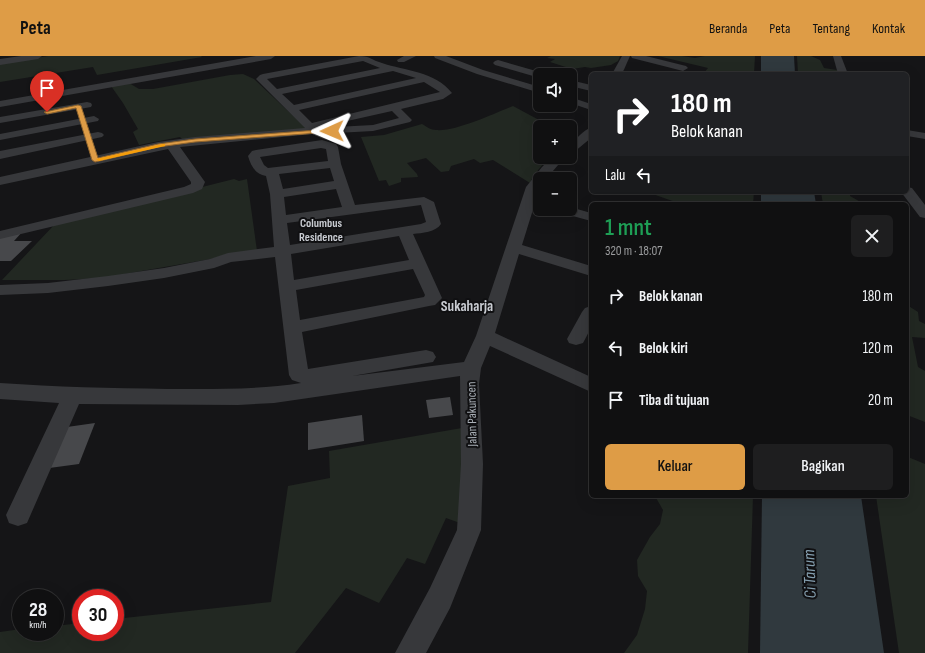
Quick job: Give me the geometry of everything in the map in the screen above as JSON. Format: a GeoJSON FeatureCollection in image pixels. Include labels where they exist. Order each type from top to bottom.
{"type":"FeatureCollection","features":[{"type":"Feature","properties":{"kind":"street"},"geometry":{"type":"LineString","coordinates":[[0,62],[38,56]]}},
{"type":"Feature","properties":{"kind":"street"},"geometry":{"type":"LineString","coordinates":[[0,102],[77,90],[256,56]]}},
{"type":"Feature","properties":{"kind":"street"},"geometry":{"type":"LineString","coordinates":[[0,102],[240,59],[271,56]]}},
{"type":"Feature","properties":{"kind":"street"},"geometry":{"type":"LineString","coordinates":[[313,129],[261,78],[294,68],[304,62],[332,56]]}},
{"type":"Feature","properties":{"kind":"street"},"geometry":{"type":"LineString","coordinates":[[401,60],[412,56]]}},
{"type":"Feature","properties":{"kind":"street"},"geometry":{"type":"LineString","coordinates":[[438,56],[480,72],[533,88]]}},
{"type":"Feature","properties":{"kind":"street"},"geometry":{"type":"LineString","coordinates":[[618,72],[626,56]]}},
{"type":"Feature","properties":{"kind":"street"},"geometry":{"type":"LineString","coordinates":[[635,56],[682,68]]}},
{"type":"Feature","properties":{"kind":"street"},"geometry":{"type":"LineString","coordinates":[[837,56],[842,72]]}},
{"type":"Feature","properties":{"kind":"street"},"geometry":{"type":"LineString","coordinates":[[267,85],[367,59]]}},
{"type":"Feature","properties":{"kind":"street"},"geometry":{"type":"LineString","coordinates":[[253,71],[315,67],[367,59],[391,69],[412,73],[447,93],[439,97],[394,107],[313,129]]}},
{"type":"Feature","properties":{"kind":"street"},"geometry":{"type":"LineString","coordinates":[[304,62],[315,67]]}},
{"type":"Feature","properties":{"kind":"street"},"geometry":{"type":"LineString","coordinates":[[498,63],[533,73]]}},
{"type":"Feature","properties":{"kind":"street"},"geometry":{"type":"LineString","coordinates":[[276,92],[391,69]]}},
{"type":"Feature","properties":{"kind":"street"},"geometry":{"type":"LineString","coordinates":[[283,100],[412,73]]}},
{"type":"Feature","properties":{"kind":"street"},"geometry":{"type":"LineString","coordinates":[[292,109],[426,80]]}},
{"type":"Feature","properties":{"kind":"street"},"geometry":{"type":"LineString","coordinates":[[577,85],[589,88]]}},
{"type":"Feature","properties":{"kind":"street"},"geometry":{"type":"LineString","coordinates":[[301,118],[437,87]]}},
{"type":"Feature","properties":{"kind":"street"},"geometry":{"type":"LineString","coordinates":[[77,90],[89,120],[97,147]]}},
{"type":"Feature","properties":{"kind":"street"},"geometry":{"type":"LineString","coordinates":[[577,102],[589,106]]}},
{"type":"Feature","properties":{"kind":"street"},"geometry":{"type":"LineString","coordinates":[[0,120],[83,105]]}},
{"type":"Feature","properties":{"kind":"street"},"geometry":{"type":"LineString","coordinates":[[0,155],[97,147],[158,146],[313,129],[373,128],[407,119],[394,107]]}},
{"type":"Feature","properties":{"kind":"street"},"geometry":{"type":"LineString","coordinates":[[0,137],[89,120]]}},
{"type":"Feature","properties":{"kind":"street"},"geometry":{"type":"LineString","coordinates":[[577,144],[589,133]]}},
{"type":"Feature","properties":{"kind":"street"},"geometry":{"type":"LineString","coordinates":[[909,133],[925,136]]}},
{"type":"Feature","properties":{"kind":"street"},"geometry":{"type":"LineString","coordinates":[[335,164],[272,172],[262,171],[254,156],[256,154],[322,144],[332,147],[335,164],[350,210]]}},
{"type":"Feature","properties":{"kind":"street"},"geometry":{"type":"LineString","coordinates":[[0,235],[188,190],[197,186],[198,182],[194,176],[174,147],[169,145]]}},
{"type":"Feature","properties":{"kind":"street"},"geometry":{"type":"LineString","coordinates":[[0,181],[97,147]]}},
{"type":"Feature","properties":{"kind":"street","name":"Jalan Pakuncen"},"geometry":{"type":"LineString","coordinates":[[544,172],[552,164]]}},
{"type":"Feature","properties":{"kind":"street"},"geometry":{"type":"LineString","coordinates":[[272,172],[277,194],[283,254],[299,375],[304,377],[426,357]]}},
{"type":"Feature","properties":{"kind":"street"},"geometry":{"type":"LineString","coordinates":[[277,194],[341,184]]}},
{"type":"Feature","properties":{"kind":"street"},"geometry":{"type":"LineString","coordinates":[[909,194],[925,214]]}},
{"type":"Feature","properties":{"kind":"street"},"geometry":{"type":"LineString","coordinates":[[0,290],[48,288],[108,281],[164,273],[214,263],[230,263],[424,228],[434,224],[427,202],[420,201],[280,220]]}},
{"type":"Feature","properties":{"kind":"street","name":"Jalan Pakuncen"},"geometry":{"type":"LineString","coordinates":[[410,653],[440,598],[468,530],[471,512],[472,464],[469,384],[471,368],[485,336],[514,248],[533,202]]}},
{"type":"Feature","properties":{"kind":"street"},"geometry":{"type":"LineString","coordinates":[[577,213],[589,216]]}},
{"type":"Feature","properties":{"kind":"street"},"geometry":{"type":"LineString","coordinates":[[292,328],[429,301],[433,298],[404,231]]}},
{"type":"Feature","properties":{"kind":"street"},"geometry":{"type":"LineString","coordinates":[[514,248],[589,270]]}},
{"type":"Feature","properties":{"kind":"street"},"geometry":{"type":"LineString","coordinates":[[288,286],[418,263]]}},
{"type":"Feature","properties":{"kind":"street"},"geometry":{"type":"LineString","coordinates":[[576,339],[589,316]]}},
{"type":"Feature","properties":{"kind":"street"},"geometry":{"type":"LineString","coordinates":[[485,336],[589,384]]}},
{"type":"Feature","properties":{"kind":"street"},"geometry":{"type":"LineString","coordinates":[[0,391],[72,396],[195,398],[274,395],[439,371],[471,368]]}},
{"type":"Feature","properties":{"kind":"street"},"geometry":{"type":"LineString","coordinates":[[18,514],[72,396]]}},
{"type":"Feature","properties":{"kind":"shaded area"},"geometry":{"type":"Polygon","coordinates":[[[48,56],[202,57],[97,75],[93,67],[0,82],[0,64],[48,56]]]}},
{"type":"Feature","properties":{"kind":"shaded area"},"geometry":{"type":"Polygon","coordinates":[[[551,56],[620,56],[618,61],[611,65],[591,68],[569,68],[550,62],[555,59],[547,58],[551,56]]]}},
{"type":"Feature","properties":{"kind":"shaded area"},"geometry":{"type":"Polygon","coordinates":[[[658,56],[682,56],[695,58],[705,56],[755,56],[754,72],[705,72],[708,68],[658,56]]]}},
{"type":"Feature","properties":{"kind":"shaded area"},"geometry":{"type":"Polygon","coordinates":[[[797,56],[811,56],[820,60],[824,68],[837,70],[838,72],[798,72],[797,56]]]}},
{"type":"Feature","properties":{"kind":"shaded area"},"geometry":{"type":"Polygon","coordinates":[[[243,74],[254,79],[307,129],[183,140],[180,137],[139,145],[133,132],[138,129],[111,86],[129,83],[139,89],[153,89],[243,74]]]}},
{"type":"Feature","properties":{"kind":"shaded area"},"geometry":{"type":"Polygon","coordinates":[[[513,106],[539,120],[533,120],[533,164],[544,164],[536,172],[533,172],[533,177],[530,183],[493,160],[480,163],[474,159],[451,166],[449,171],[441,172],[426,158],[407,163],[418,177],[401,178],[401,182],[389,186],[386,180],[379,181],[361,137],[384,135],[422,124],[434,130],[444,130],[475,121],[513,106]]]}},
{"type":"Feature","properties":{"kind":"shaded area"},"geometry":{"type":"Polygon","coordinates":[[[234,179],[239,181],[247,179],[257,251],[101,278],[65,280],[2,280],[55,224],[234,179]]]}},
{"type":"Feature","properties":{"kind":"shaded area"},"geometry":{"type":"Polygon","coordinates":[[[653,194],[754,194],[753,202],[675,202],[653,194]]]}},
{"type":"Feature","properties":{"kind":"shaded area"},"geometry":{"type":"Polygon","coordinates":[[[821,194],[850,194],[850,196],[860,202],[823,202],[821,194]]]}},
{"type":"Feature","properties":{"kind":"shaded area"},"geometry":{"type":"Polygon","coordinates":[[[909,306],[918,312],[919,321],[925,324],[925,338],[912,337],[918,367],[925,371],[925,422],[909,416],[909,306]]]}},
{"type":"Feature","properties":{"kind":"shaded area"},"geometry":{"type":"Polygon","coordinates":[[[462,428],[460,523],[446,518],[425,564],[407,558],[379,603],[346,588],[295,653],[0,653],[0,632],[12,630],[12,641],[64,641],[64,625],[72,624],[72,641],[124,641],[124,618],[271,602],[288,486],[330,478],[329,451],[462,428]]]}},
{"type":"Feature","properties":{"kind":"shaded area"},"geometry":{"type":"Polygon","coordinates":[[[909,457],[925,464],[925,653],[899,653],[876,498],[909,498],[909,457]]]}},
{"type":"Feature","properties":{"kind":"shaded area"},"geometry":{"type":"Polygon","coordinates":[[[656,498],[753,498],[748,653],[624,653],[637,635],[645,609],[647,591],[638,576],[637,560],[650,537],[660,524],[663,510],[656,498]]]}},
{"type":"Feature","properties":{"kind":"water"},"geometry":{"type":"Polygon","coordinates":[[[761,56],[794,56],[795,72],[761,72],[761,56]]]}},
{"type":"Feature","properties":{"kind":"water"},"geometry":{"type":"Polygon","coordinates":[[[761,194],[814,194],[816,202],[761,202],[761,194]]]}},
{"type":"Feature","properties":{"kind":"water","name":"Ci Tarum"},"geometry":{"type":"Polygon","coordinates":[[[762,498],[861,498],[884,653],[760,653],[762,498]]]}},
{"type":"Feature","properties":{"kind":"building"},"geometry":{"type":"Polygon","coordinates":[[[23,231],[14,241],[32,241],[11,261],[0,261],[0,237],[23,231]]]}},
{"type":"Feature","properties":{"kind":"building"},"geometry":{"type":"Polygon","coordinates":[[[450,397],[453,415],[429,418],[426,400],[450,397]]]}},
{"type":"Feature","properties":{"kind":"building"},"geometry":{"type":"Polygon","coordinates":[[[362,415],[364,441],[308,450],[308,423],[362,415]]]}},
{"type":"Feature","properties":{"kind":"building"},"geometry":{"type":"Polygon","coordinates":[[[95,423],[79,464],[42,469],[60,428],[95,423]]]}},
{"type":"Feature","properties":{"kind":"slow traffic"},"geometry":{"type":"LineString","coordinates":[[99,159],[163,145]]}},
{"type":"Feature","properties":{"kind":"district","name":"Columbus Residence"},"geometry":{"type":"Point","coordinates":[321,230]}},
{"type":"Feature","properties":{"kind":"district","name":"Sukaharja"},"geometry":{"type":"Point","coordinates":[467,306]}},
{"type":"Feature","properties":{"kind":"route"},"geometry":{"type":"LineString","coordinates":[[47,112],[78,106],[84,121],[95,160],[158,146],[195,141],[313,131],[332,131]]}}]}
